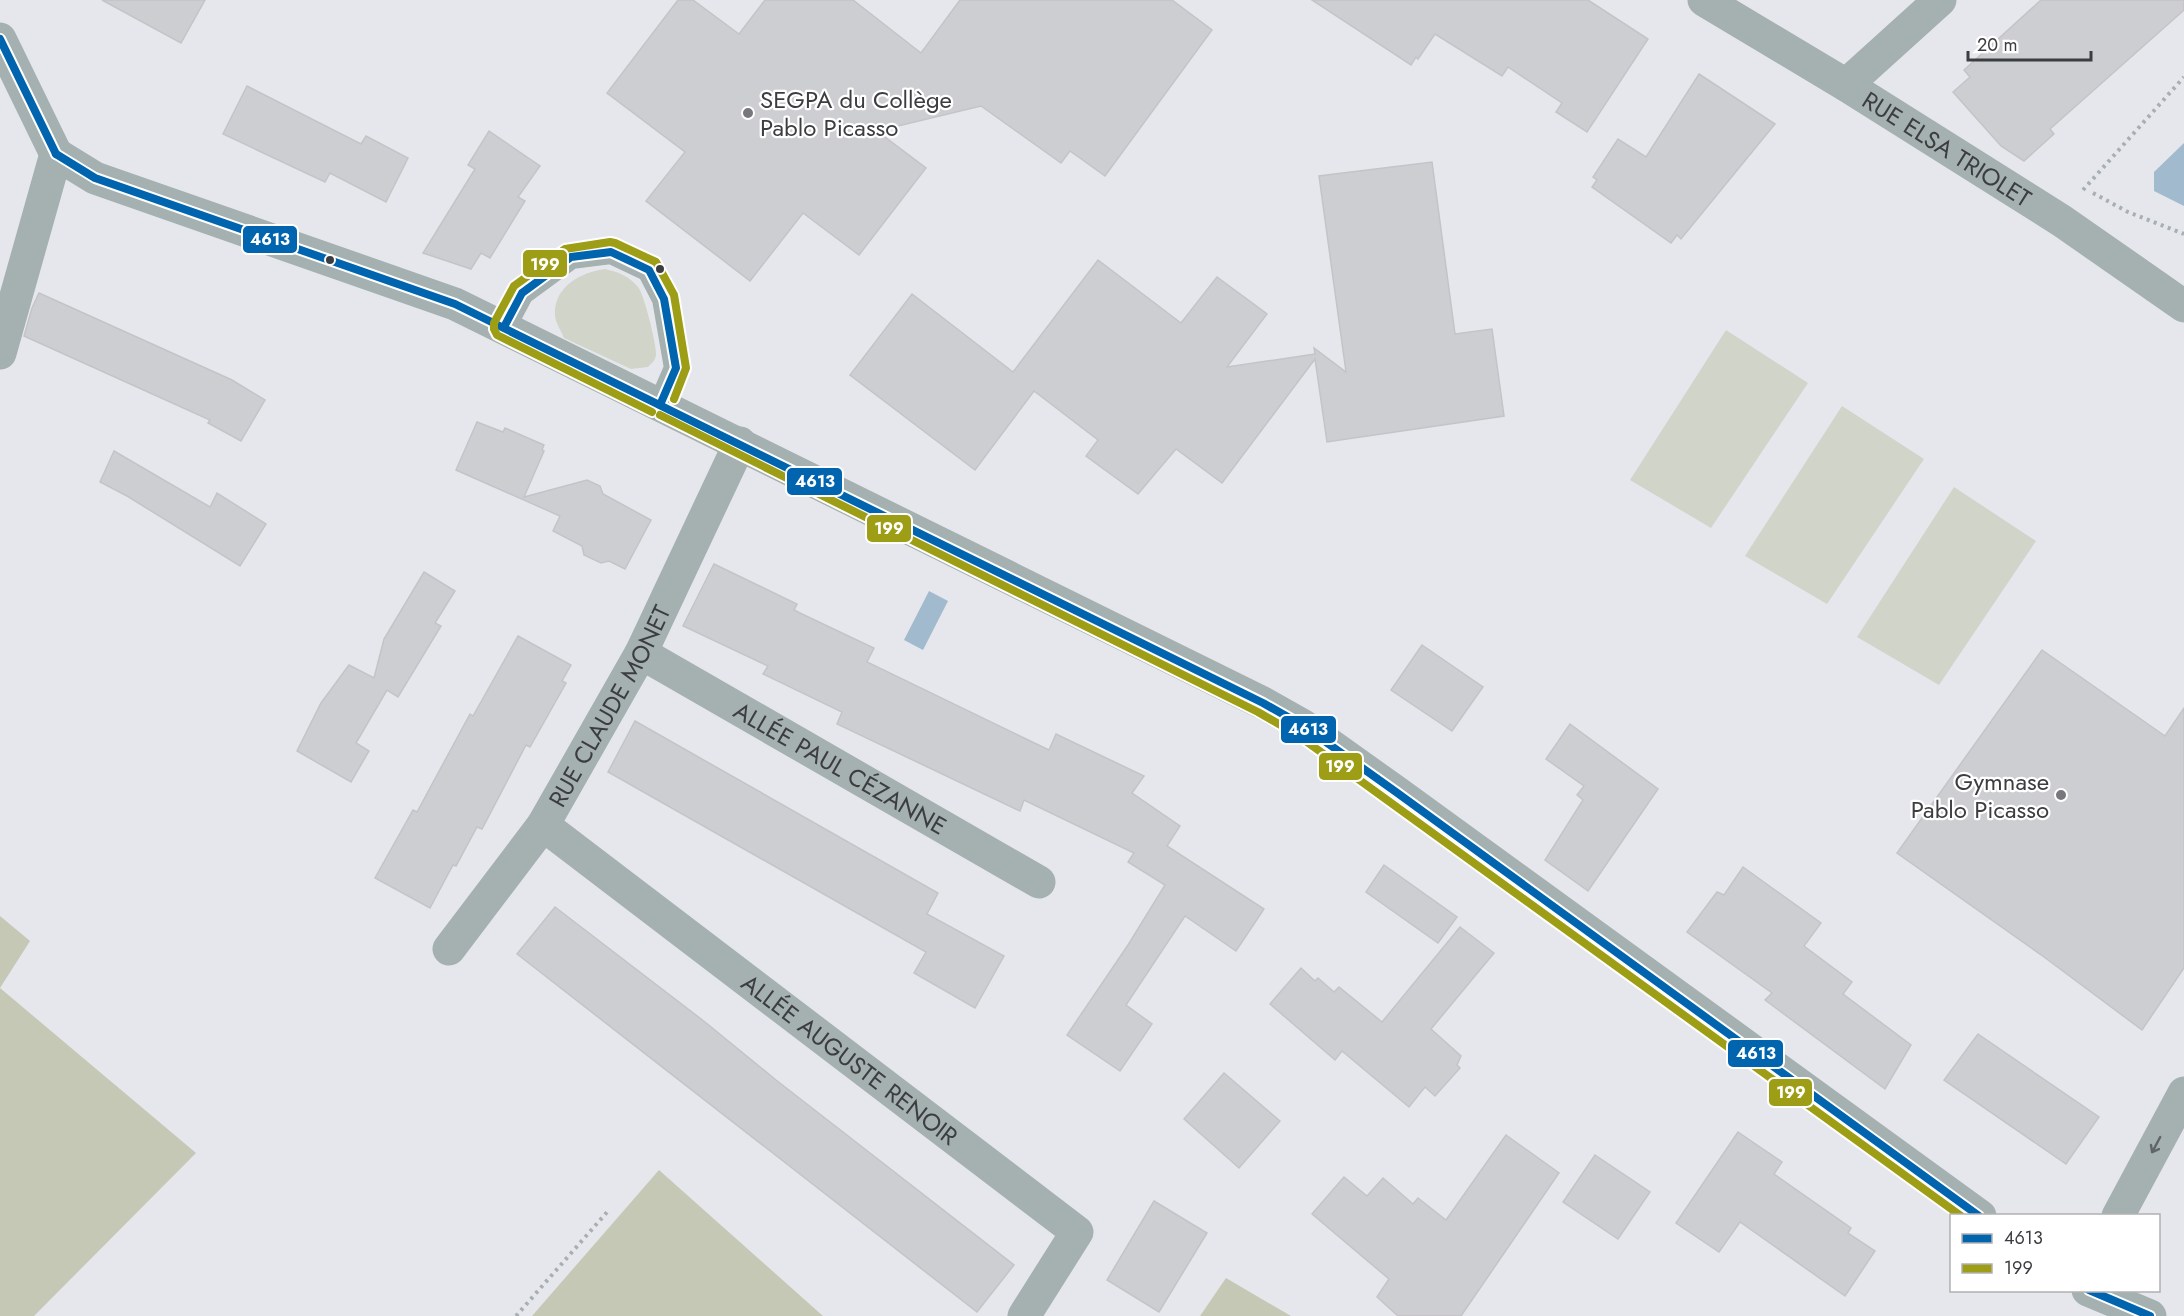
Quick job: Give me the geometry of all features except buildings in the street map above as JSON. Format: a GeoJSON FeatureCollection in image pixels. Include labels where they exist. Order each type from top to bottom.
{"type":"FeatureCollection","features":[{"type":"Feature","properties":{"kind":"street","name":"RUE ELSA TRIOLET"},"geometry":{"type":"LineString","coordinates":[[1704,0],[1846,85],[2062,221],[2184,306]]}},
{"type":"Feature","properties":{"kind":"street"},"geometry":{"type":"LineString","coordinates":[[1846,85],[1940,0]]}},
{"type":"Feature","properties":{"kind":"street"},"geometry":{"type":"LineString","coordinates":[[0,39],[57,154],[95,178],[415,288],[504,327],[1263,703],[1302,725],[1979,1214]]}},
{"type":"Feature","properties":{"kind":"street"},"geometry":{"type":"LineString","coordinates":[[0,353],[57,154]]}},
{"type":"Feature","properties":{"kind":"street","name":"RUE CLAUDE MONET"},"geometry":{"type":"LineString","coordinates":[[449,949],[543,825],[641,653],[740,443]]}},
{"type":"Feature","properties":{"kind":"street","name":"ALLÉE PAUL CÉZANNE"},"geometry":{"type":"LineString","coordinates":[[641,653],[1039,882]]}},
{"type":"Feature","properties":{"kind":"street","name":"ALLÉE AUGUSTE RENOIR"},"geometry":{"type":"LineString","coordinates":[[543,825],[1077,1233],[1024,1316]]}},
{"type":"Feature","properties":{"kind":"street"},"geometry":{"type":"LineString","coordinates":[[2119,1214],[2184,1093]]}},
{"type":"Feature","properties":{"kind":"street"},"geometry":{"type":"LineString","coordinates":[[2093,1292],[2150,1316]]}},
{"type":"Feature","properties":{"kind":"lane"},"geometry":{"type":"LineString","coordinates":[[504,327],[522,292],[571,257],[611,252],[649,270],[664,299],[676,368],[660,405]]}},
{"type":"Feature","properties":{"kind":"path"},"geometry":{"type":"LineString","coordinates":[[2184,76],[2084,188],[2128,212],[2184,234]]}},
{"type":"Feature","properties":{"kind":"path"},"geometry":{"type":"LineString","coordinates":[[516,1316],[608,1211]]}},
{"type":"Feature","properties":{"kind":"shaded area"},"geometry":{"type":"Polygon","coordinates":[[[605,269],[627,277],[641,292],[656,350],[655,359],[648,367],[631,369],[564,338],[557,324],[556,306],[564,289],[578,278],[605,269]]]}},
{"type":"Feature","properties":{"kind":"shaded area"},"geometry":{"type":"Polygon","coordinates":[[[1726,330],[1808,383],[1711,528],[1630,480],[1726,330]]]}},
{"type":"Feature","properties":{"kind":"shaded area"},"geometry":{"type":"Polygon","coordinates":[[[1842,406],[1924,459],[1827,604],[1745,556],[1842,406]]]}},
{"type":"Feature","properties":{"kind":"shaded area"},"geometry":{"type":"Polygon","coordinates":[[[1954,487],[2036,541],[1939,685],[1857,637],[1954,487]]]}},
{"type":"Feature","properties":{"kind":"green space"},"geometry":{"type":"Polygon","coordinates":[[[0,916],[30,941],[0,988],[0,916]]]}},
{"type":"Feature","properties":{"kind":"green space"},"geometry":{"type":"Polygon","coordinates":[[[0,988],[196,1153],[34,1316],[0,1316],[0,988]]]}},
{"type":"Feature","properties":{"kind":"green space"},"geometry":{"type":"Polygon","coordinates":[[[659,1170],[823,1316],[532,1316],[659,1170]]]}},
{"type":"Feature","properties":{"kind":"green space"},"geometry":{"type":"Polygon","coordinates":[[[1226,1278],[1291,1316],[1200,1316],[1226,1278]]]}},
{"type":"Feature","properties":{"kind":"water"},"geometry":{"type":"Polygon","coordinates":[[[2184,143],[2184,206],[2154,191],[2154,172],[2184,143]]]}},
{"type":"Feature","properties":{"kind":"water"},"geometry":{"type":"Polygon","coordinates":[[[929,591],[948,601],[923,650],[904,640],[929,591]]]}},
{"type":"Feature","properties":{"kind":"transit line","name":"4613"},"geometry":{"type":"LineString","coordinates":[[0,39],[56,154]]}},
{"type":"Feature","properties":{"kind":"transit line","name":"4613"},"geometry":{"type":"LineString","coordinates":[[56,154],[95,178],[455,304],[1263,703],[1302,725],[1396,792],[1976,1214]]}},
{"type":"Feature","properties":{"kind":"transit line","name":"199"},"geometry":{"type":"LineString","coordinates":[[652,412],[497,335],[494,323],[514,286],[565,249],[610,242],[656,262],[674,295],[686,368],[674,399]]}},
{"type":"Feature","properties":{"kind":"transit line","name":"4613"},"geometry":{"type":"LineString","coordinates":[[504,327],[522,293],[571,257],[611,252],[649,270],[664,299],[676,368],[660,405]]}},
{"type":"Feature","properties":{"kind":"transit line","name":"199"},"geometry":{"type":"LineString","coordinates":[[660,415],[1258,712],[1296,734],[1958,1214]]}},
{"type":"Feature","properties":{"kind":"transit line","name":"4613"},"geometry":{"type":"LineString","coordinates":[[2094,1292],[2150,1316]]}},
{"type":"Feature","properties":{"kind":"place","name":"SEGPA du Collège Pablo Picasso"},"geometry":{"type":"Point","coordinates":[748,113]}},
{"type":"Feature","properties":{"kind":"place","name":"Gymnase Pablo Picasso"},"geometry":{"type":"Point","coordinates":[2061,795]}}]}
